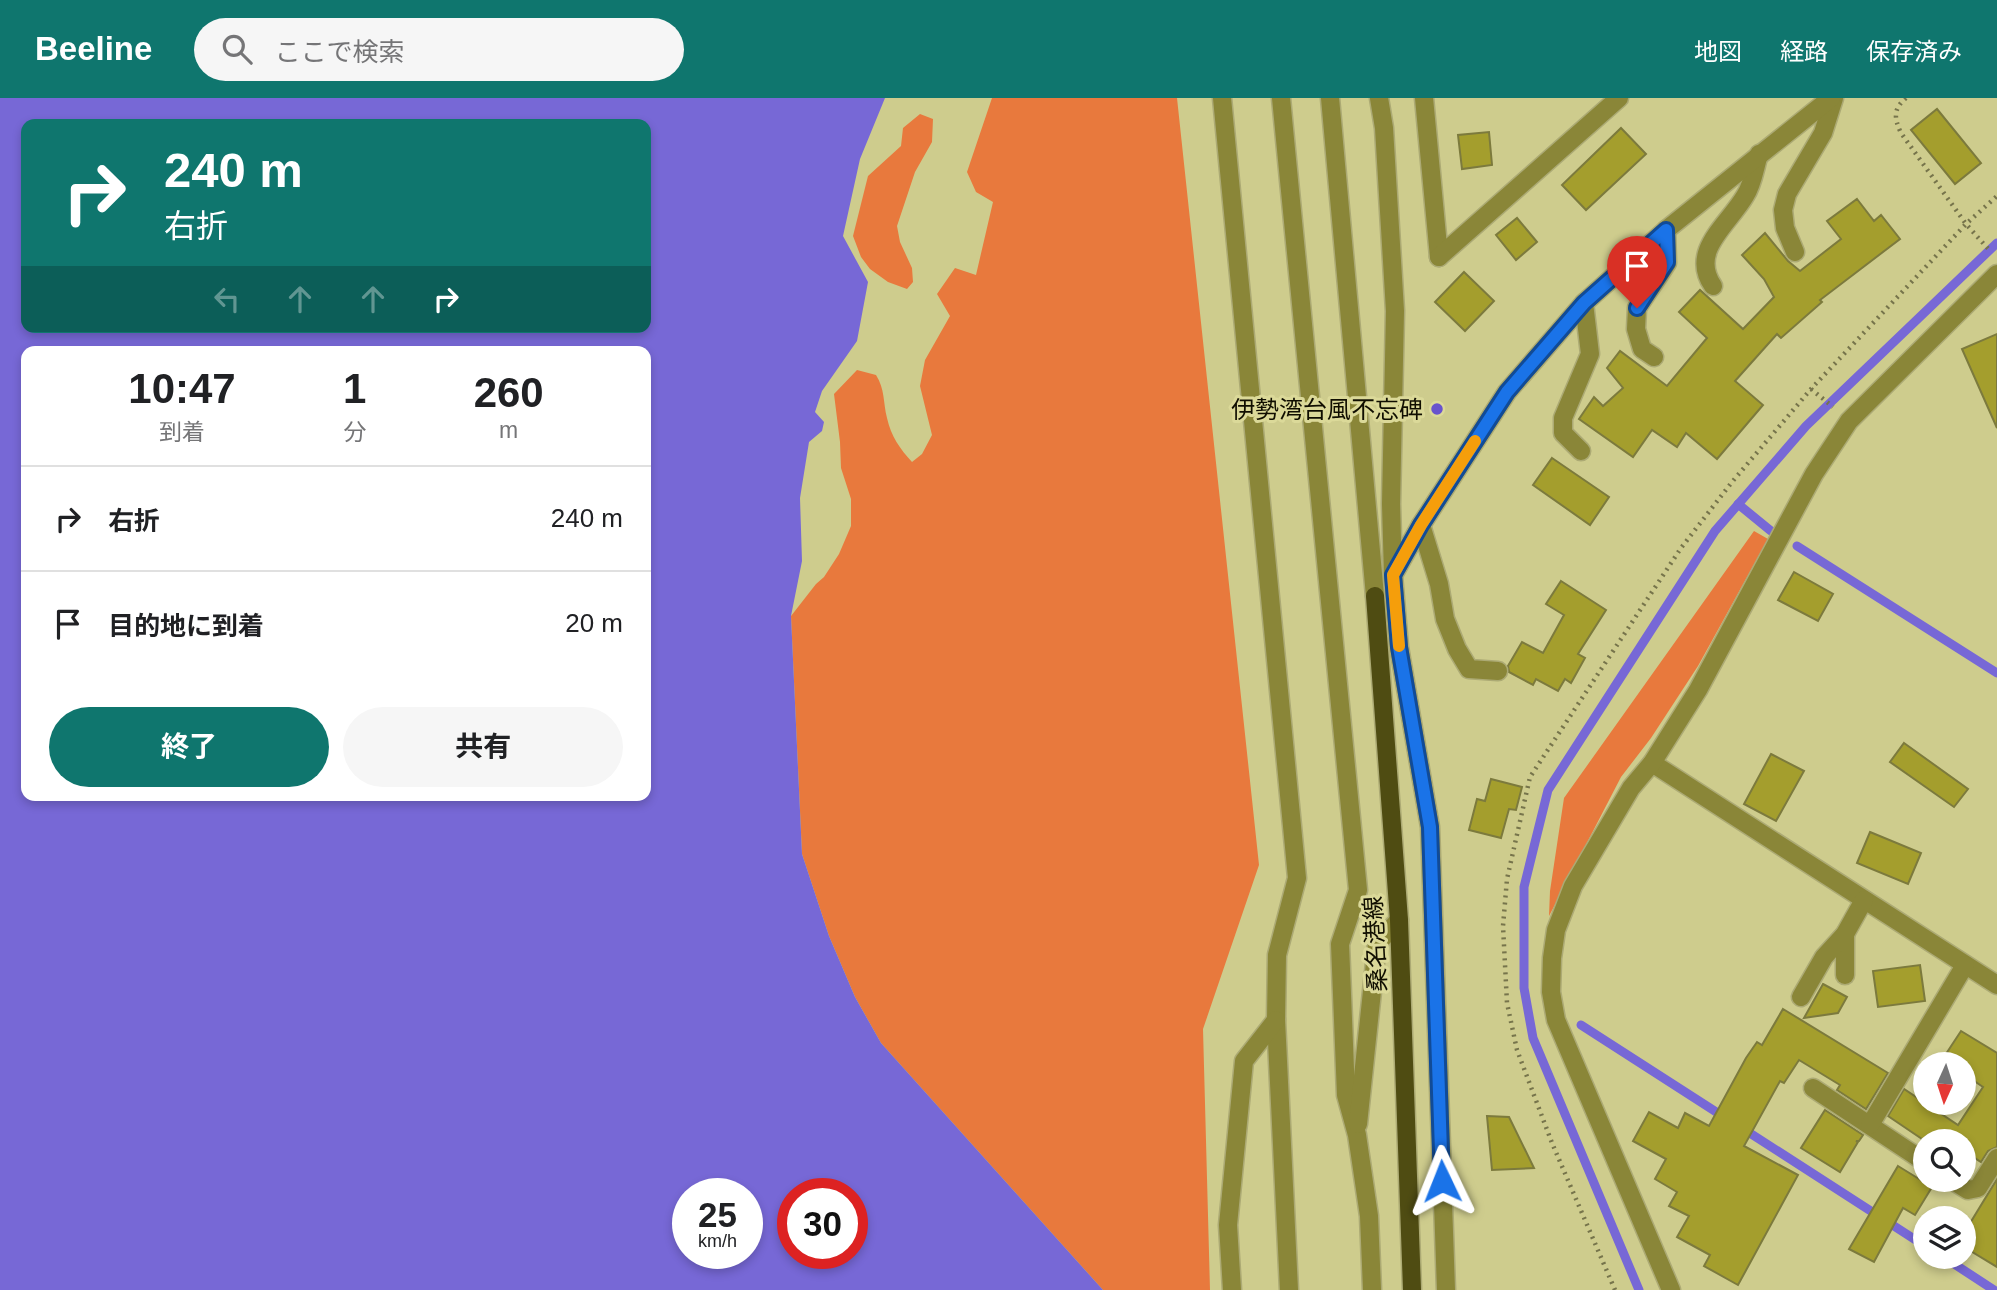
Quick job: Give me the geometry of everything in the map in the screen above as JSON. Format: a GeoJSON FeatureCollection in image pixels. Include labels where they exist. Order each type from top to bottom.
{"type":"FeatureCollection","features":[{"type":"Feature","properties":{"kind":"main road","name":"桑名港線"},"geometry":{"type":"LineString","coordinates":[[1375,596],[1399,920],[1412,1290]]}},
{"type":"Feature","properties":{"kind":"street"},"geometry":{"type":"LineString","coordinates":[[1222,98],[1297,878],[1277,955],[1276,1020],[1289,1290]]}},
{"type":"Feature","properties":{"kind":"street"},"geometry":{"type":"LineString","coordinates":[[1281,98],[1358,890],[1340,944],[1346,1095],[1357,1135],[1369,1216],[1372,1290]]}},
{"type":"Feature","properties":{"kind":"street"},"geometry":{"type":"LineString","coordinates":[[1330,98],[1375,596]]}},
{"type":"Feature","properties":{"kind":"street"},"geometry":{"type":"LineString","coordinates":[[1379,98],[1384,128],[1395,311],[1391,504],[1393,575],[1399,647],[1430,827],[1446,1290]]}},
{"type":"Feature","properties":{"kind":"street"},"geometry":{"type":"LineString","coordinates":[[1424,98],[1439,257],[1619,98]]}},
{"type":"Feature","properties":{"kind":"street"},"geometry":{"type":"LineString","coordinates":[[1375,596],[1393,575],[1421,525],[1507,392],[1584,303],[1666,230],[1832,98]]}},
{"type":"Feature","properties":{"kind":"street"},"geometry":{"type":"LineString","coordinates":[[1795,252],[1785,228],[1783,210],[1787,194],[1823,133],[1832,98]]}},
{"type":"Feature","properties":{"kind":"street"},"geometry":{"type":"LineString","coordinates":[[1713,286],[1706,276],[1704,266],[1708,248],[1747,194],[1759,154]]}},
{"type":"Feature","properties":{"kind":"street"},"geometry":{"type":"LineString","coordinates":[[1654,357],[1642,349],[1636,329],[1637,308],[1667,262],[1666,230]]}},
{"type":"Feature","properties":{"kind":"street"},"geometry":{"type":"LineString","coordinates":[[1671,1290],[1556,1020],[1551,992],[1556,930],[1573,886],[1631,788],[1651,763],[1698,690],[1814,474],[1849,421],[1997,274]]}},
{"type":"Feature","properties":{"kind":"street"},"geometry":{"type":"LineString","coordinates":[[1581,451],[1563,433],[1563,418],[1590,354],[1584,303]]}},
{"type":"Feature","properties":{"kind":"street"},"geometry":{"type":"LineString","coordinates":[[1421,525],[1439,584],[1446,619],[1457,649],[1469,668],[1498,671]]}},
{"type":"Feature","properties":{"kind":"street"},"geometry":{"type":"LineString","coordinates":[[1651,763],[1997,985]]}},
{"type":"Feature","properties":{"kind":"street"},"geometry":{"type":"LineString","coordinates":[[1801,997],[1824,957],[1844,934],[1864,900]]}},
{"type":"Feature","properties":{"kind":"street"},"geometry":{"type":"LineString","coordinates":[[1357,1135],[1377,944],[1399,920]]}},
{"type":"Feature","properties":{"kind":"street"},"geometry":{"type":"LineString","coordinates":[[1844,934],[1845,975]]}},
{"type":"Feature","properties":{"kind":"street"},"geometry":{"type":"LineString","coordinates":[[1870,1125],[1965,965]]}},
{"type":"Feature","properties":{"kind":"street"},"geometry":{"type":"LineString","coordinates":[[1231,1290],[1228,1225],[1244,1061],[1276,1020]]}},
{"type":"Feature","properties":{"kind":"street"},"geometry":{"type":"LineString","coordinates":[[1813,1088],[1913,1154]]}},
{"type":"Feature","properties":{"kind":"street"},"geometry":{"type":"LineString","coordinates":[[1976,1188],[1997,1158]]}},
{"type":"Feature","properties":{"kind":"path"},"geometry":{"type":"LineString","coordinates":[[1906,98],[1898,105],[1895,119],[1901,133],[1966,224],[1997,258]]}},
{"type":"Feature","properties":{"kind":"shaded area"},"geometry":{"type":"Polygon","coordinates":[[[0,98],[885,98],[860,159],[843,236],[868,282],[857,341],[822,391],[815,412],[824,422],[822,431],[809,442],[800,498],[802,561],[791,616],[802,854],[829,936],[855,997],[881,1043],[1103,1290],[0,1290],[0,98]]]}},
{"type":"Feature","properties":{"kind":"shaded area"},"geometry":{"type":"Polygon","coordinates":[[[992,98],[1177,98],[1259,865],[1203,1029],[1210,1290],[1103,1290],[881,1043],[855,997],[829,936],[802,854],[791,616],[824,577],[839,554],[851,526],[851,499],[841,468],[834,394],[857,370],[876,375],[889,425],[897,442],[912,462],[922,454],[932,435],[920,386],[925,360],[950,316],[937,294],[955,268],[976,275],[993,202],[976,192],[967,172],[992,98]]]}},
{"type":"Feature","properties":{"kind":"shaded area"},"geometry":{"type":"Polygon","coordinates":[[[920,114],[933,119],[932,142],[915,172],[897,226],[900,242],[912,268],[913,282],[907,289],[888,282],[870,269],[861,257],[853,236],[868,176],[901,146],[903,128],[920,114]]]}},
{"type":"Feature","properties":{"kind":"shaded area"},"geometry":{"type":"Polygon","coordinates":[[[1754,531],[1768,539],[1698,666],[1651,738],[1621,777],[1549,916],[1550,891],[1564,798],[1754,531]]]}},
{"type":"Feature","properties":{"kind":"building"},"geometry":{"type":"Polygon","coordinates":[[[1937,109],[1981,163],[1955,184],[1911,130],[1937,109]]]}},
{"type":"Feature","properties":{"kind":"building"},"geometry":{"type":"Polygon","coordinates":[[[1621,128],[1646,154],[1586,210],[1562,185],[1621,128]]]}},
{"type":"Feature","properties":{"kind":"building"},"geometry":{"type":"Polygon","coordinates":[[[1489,132],[1492,165],[1462,169],[1458,135],[1489,132]]]}},
{"type":"Feature","properties":{"kind":"building"},"geometry":{"type":"Polygon","coordinates":[[[1857,199],[1874,221],[1881,215],[1900,239],[1820,300],[1822,302],[1781,338],[1777,334],[1735,381],[1763,405],[1717,459],[1686,433],[1677,447],[1652,430],[1633,457],[1579,419],[1594,397],[1603,406],[1623,388],[1607,368],[1620,351],[1667,386],[1707,338],[1679,312],[1700,290],[1743,329],[1774,297],[1764,279],[1742,255],[1765,233],[1800,271],[1841,239],[1827,221],[1857,199]]]}},
{"type":"Feature","properties":{"kind":"building"},"geometry":{"type":"Polygon","coordinates":[[[1517,218],[1537,242],[1516,260],[1496,235],[1517,218]]]}},
{"type":"Feature","properties":{"kind":"building"},"geometry":{"type":"Polygon","coordinates":[[[1464,272],[1494,301],[1465,331],[1435,302],[1464,272]]]}},
{"type":"Feature","properties":{"kind":"building"},"geometry":{"type":"Polygon","coordinates":[[[1997,334],[1997,428],[1962,349],[1997,334]]]}},
{"type":"Feature","properties":{"kind":"building"},"geometry":{"type":"Polygon","coordinates":[[[1552,458],[1609,497],[1590,525],[1533,485],[1552,458]]]}},
{"type":"Feature","properties":{"kind":"building"},"geometry":{"type":"Polygon","coordinates":[[[1794,572],[1833,594],[1818,621],[1778,600],[1794,572]]]}},
{"type":"Feature","properties":{"kind":"building"},"geometry":{"type":"Polygon","coordinates":[[[1561,581],[1606,610],[1578,654],[1585,658],[1571,683],[1565,679],[1558,691],[1536,679],[1533,685],[1509,672],[1508,666],[1522,642],[1543,653],[1564,615],[1546,604],[1561,581]]]}},
{"type":"Feature","properties":{"kind":"building"},"geometry":{"type":"Polygon","coordinates":[[[1904,743],[1968,789],[1954,807],[1890,762],[1904,743]]]}},
{"type":"Feature","properties":{"kind":"building"},"geometry":{"type":"Polygon","coordinates":[[[1771,754],[1804,771],[1776,821],[1744,804],[1771,754]]]}},
{"type":"Feature","properties":{"kind":"building"},"geometry":{"type":"Polygon","coordinates":[[[1491,779],[1522,787],[1516,810],[1509,809],[1501,838],[1469,830],[1477,799],[1485,801],[1491,779]]]}},
{"type":"Feature","properties":{"kind":"building"},"geometry":{"type":"Polygon","coordinates":[[[1870,832],[1921,853],[1908,884],[1857,863],[1870,832]]]}},
{"type":"Feature","properties":{"kind":"building"},"geometry":{"type":"Polygon","coordinates":[[[1920,965],[1925,1001],[1878,1007],[1873,971],[1920,965]]]}},
{"type":"Feature","properties":{"kind":"building"},"geometry":{"type":"Polygon","coordinates":[[[1823,984],[1847,997],[1838,1013],[1804,1018],[1823,984]]]}},
{"type":"Feature","properties":{"kind":"building"},"geometry":{"type":"Polygon","coordinates":[[[1783,1009],[1888,1073],[1866,1109],[1837,1090],[1840,1085],[1799,1060],[1784,1083],[1780,1081],[1744,1146],[1798,1175],[1738,1285],[1704,1266],[1710,1255],[1677,1237],[1689,1216],[1669,1206],[1677,1192],[1655,1179],[1666,1159],[1633,1141],[1649,1112],[1678,1128],[1685,1113],[1709,1126],[1746,1058],[1757,1042],[1762,1045],[1783,1009]]]}},
{"type":"Feature","properties":{"kind":"building"},"geometry":{"type":"Polygon","coordinates":[[[1961,1031],[1997,1053],[1997,1147],[1988,1151],[1981,1162],[1976,1159],[1976,1129],[1913,1129],[1913,1133],[1888,1116],[1904,1089],[1913,1095],[1913,1115],[1943,1115],[1958,1125],[1965,1115],[1976,1115],[1976,1098],[1983,1087],[1976,1082],[1976,1052],[1947,1052],[1961,1031]]]}},
{"type":"Feature","properties":{"kind":"building"},"geometry":{"type":"Polygon","coordinates":[[[1825,1110],[1863,1135],[1856,1141],[1858,1142],[1840,1172],[1801,1148],[1825,1110]]]}},
{"type":"Feature","properties":{"kind":"building"},"geometry":{"type":"Polygon","coordinates":[[[1487,1116],[1509,1117],[1534,1168],[1492,1170],[1487,1116]]]}},
{"type":"Feature","properties":{"kind":"building"},"geometry":{"type":"Polygon","coordinates":[[[1898,1166],[1913,1175],[1913,1192],[1929,1192],[1920,1206],[1913,1206],[1913,1214],[1903,1208],[1874,1262],[1849,1249],[1898,1166]]]}},
{"type":"Feature","properties":{"kind":"building"},"geometry":{"type":"Polygon","coordinates":[[[1997,1179],[1997,1267],[1976,1254],[1976,1213],[1997,1179]]]}},
{"type":"Feature","properties":{"kind":"waterway"},"geometry":{"type":"LineString","coordinates":[[1639,1290],[1533,1038],[1524,988],[1524,887],[1548,790],[1715,531],[1806,426],[1997,243]]}},
{"type":"Feature","properties":{"kind":"waterway"},"geometry":{"type":"LineString","coordinates":[[1738,504],[1771,531]]}},
{"type":"Feature","properties":{"kind":"waterway"},"geometry":{"type":"LineString","coordinates":[[1797,546],[1997,673]]}},
{"type":"Feature","properties":{"kind":"waterway"},"geometry":{"type":"LineString","coordinates":[[1581,1025],[1724,1117]]}},
{"type":"Feature","properties":{"kind":"waterway"},"geometry":{"type":"LineString","coordinates":[[1742,1128],[1913,1238]]}},
{"type":"Feature","properties":{"kind":"waterway"},"geometry":{"type":"LineString","coordinates":[[1962,1269],[1994,1290]]}},
{"type":"Feature","properties":{"kind":"slow traffic"},"geometry":{"type":"LineString","coordinates":[[1399,646],[1393,575],[1421,525],[1475,441]]}},
{"type":"Feature","properties":{"kind":"place","name":"伊勢湾台風不忘碑"},"geometry":{"type":"Point","coordinates":[1437,409]}},
{"type":"Feature","properties":{"kind":"route"},"geometry":{"type":"LineString","coordinates":[[1442,1181],[1430,827],[1399,647],[1393,575],[1421,525],[1507,392],[1584,303],[1666,230],[1667,262],[1637,308]]}}]}
